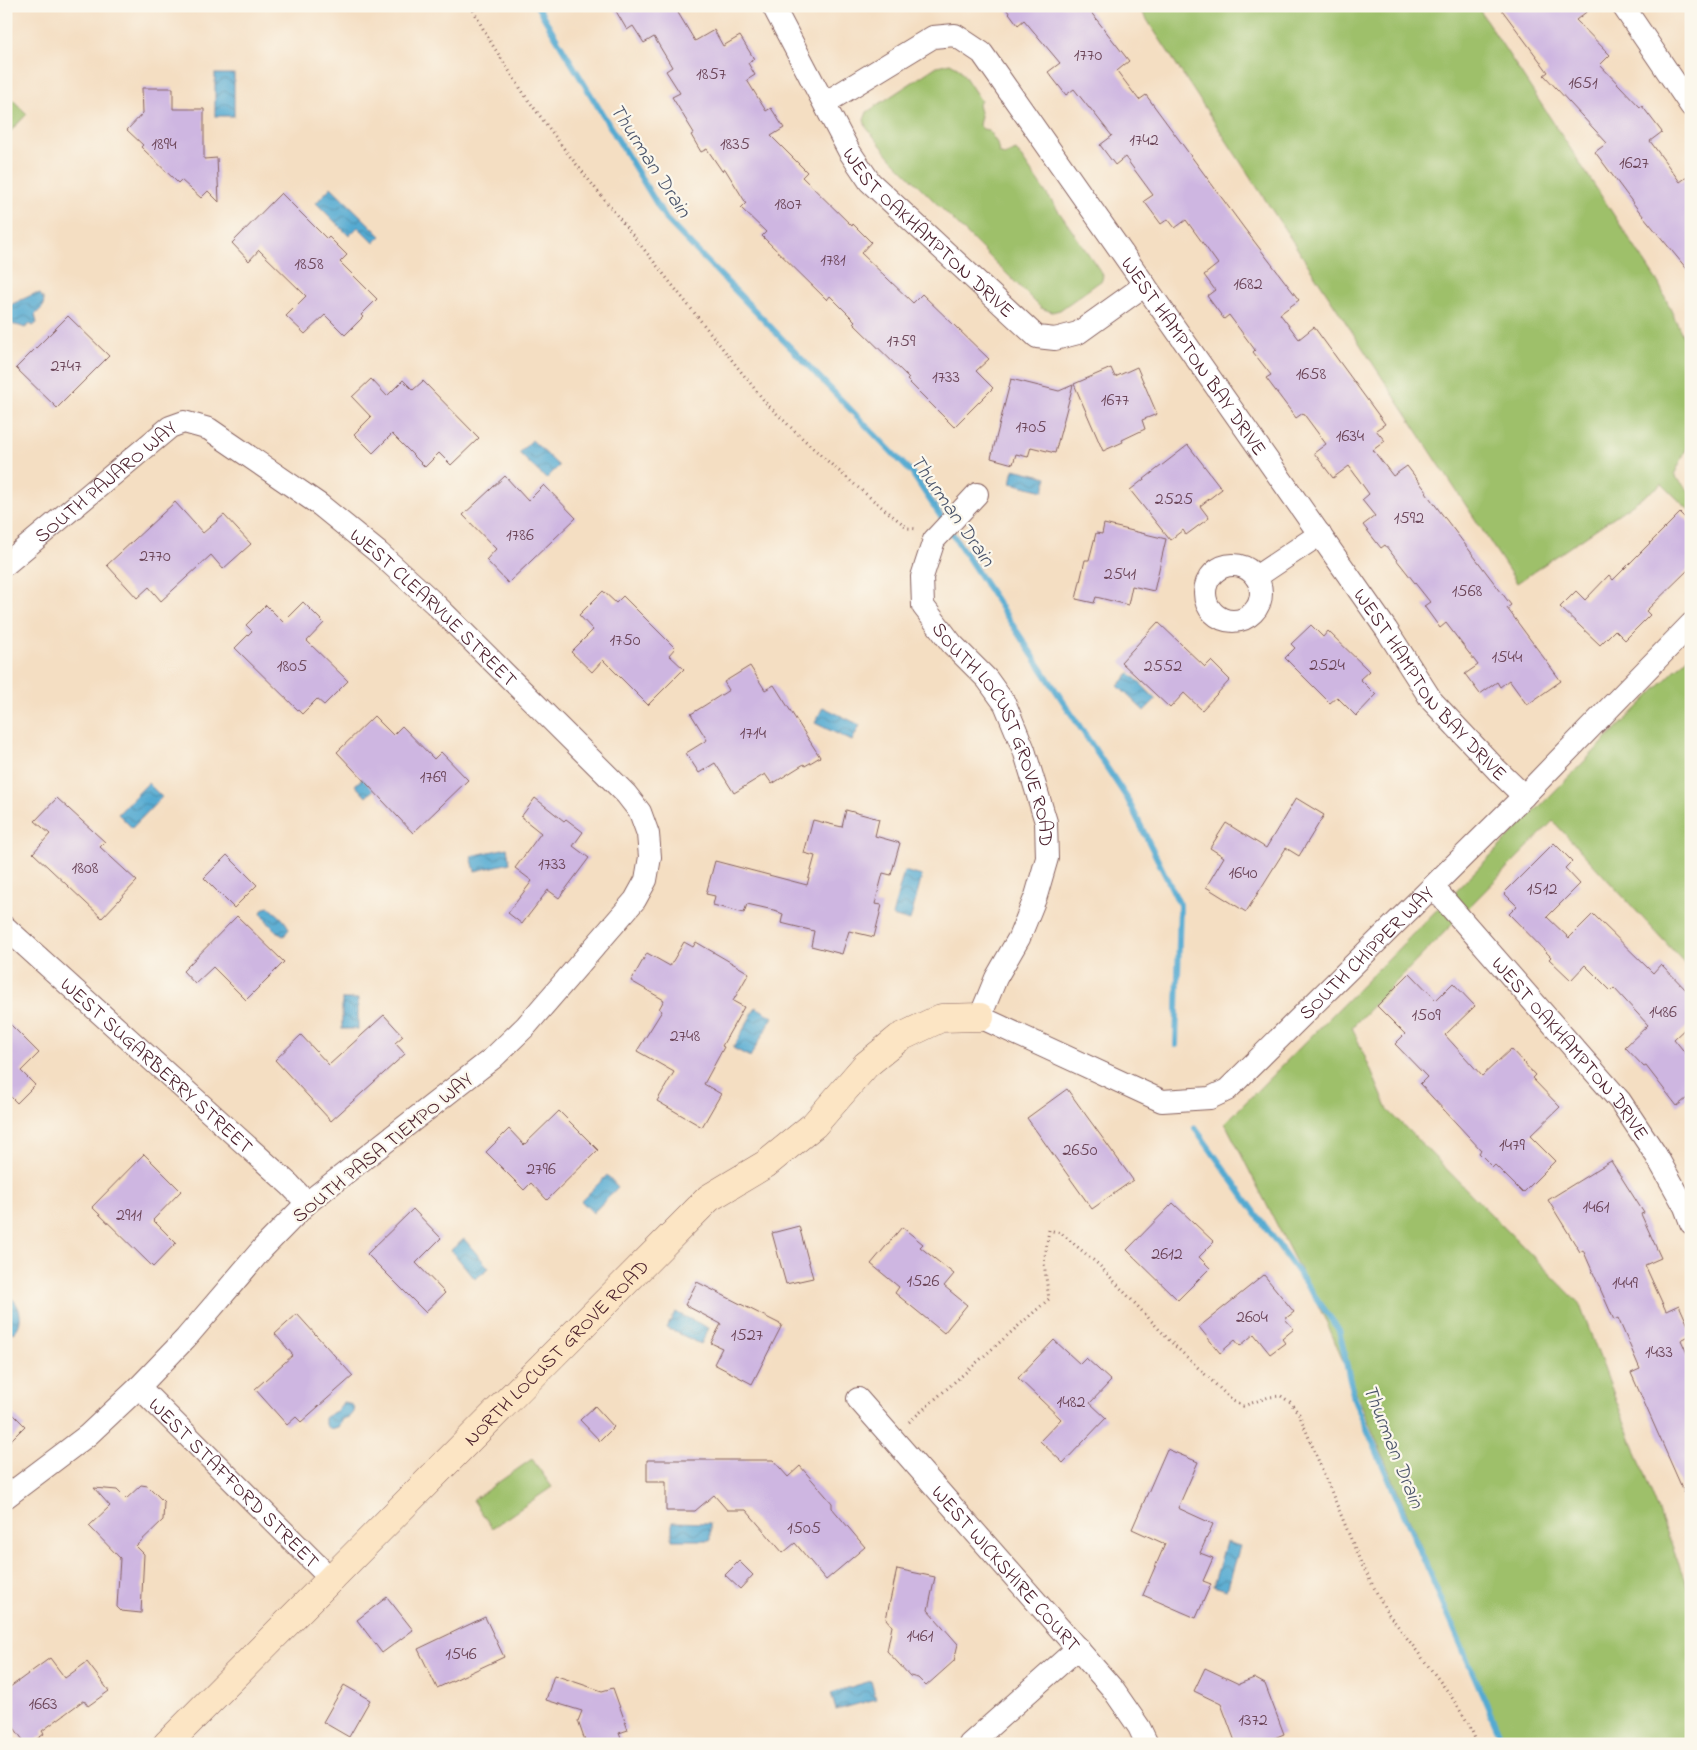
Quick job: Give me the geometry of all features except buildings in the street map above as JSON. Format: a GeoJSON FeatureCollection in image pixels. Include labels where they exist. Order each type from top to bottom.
{"type":"FeatureCollection","features":[{"type":"Feature","properties":{"kind":"street","name":"WEST OAKHAMPTON DRIVE"},"geometry":{"type":"LineString","coordinates":[[773,6],[849,152],[870,182],[1037,337],[1056,339],[1078,334],[1145,285]]}},
{"type":"Feature","properties":{"kind":"street"},"geometry":{"type":"LineString","coordinates":[[1623,6],[1691,106]]}},
{"type":"Feature","properties":{"kind":"street","name":"WEST HAMPTON BAY DRIVE"},"geometry":{"type":"LineString","coordinates":[[825,103],[933,37],[955,35],[982,53],[1386,629],[1432,701],[1524,796]]}},
{"type":"Feature","properties":{"kind":"street","name":"SOUTH PAJARO WAY"},"geometry":{"type":"LineString","coordinates":[[6,564],[160,433],[184,422]]}},
{"type":"Feature","properties":{"kind":"street","name":"WEST CLEARVUE STREET"},"geometry":{"type":"LineString","coordinates":[[184,422],[209,429],[259,462],[320,505],[379,553],[435,604],[626,794],[640,812],[648,834]]}},
{"type":"Feature","properties":{"kind":"street","name":"SOUTH LOCUST GROVE ROAD"},"geometry":{"type":"LineString","coordinates":[[977,494],[934,540],[922,577],[923,606],[952,644],[987,679],[1004,704],[1024,750],[1046,822],[1047,858],[1036,896],[1018,938],[996,978],[980,1017]]}},
{"type":"Feature","properties":{"kind":"street"},"geometry":{"type":"LineString","coordinates":[[1256,577],[1320,534]]}},
{"type":"Feature","properties":{"kind":"street","name":"SOUTH CHIPPER WAY"},"geometry":{"type":"LineString","coordinates":[[980,1017],[1162,1101],[1210,1098],[1227,1090],[1524,796],[1691,624]]}},
{"type":"Feature","properties":{"kind":"street","name":"SOUTH PASA TIEMPO WAY"},"geometry":{"type":"LineString","coordinates":[[6,1497],[88,1435],[139,1387],[186,1338],[263,1248],[307,1203],[493,1058],[526,1026],[635,900],[646,880],[650,857],[648,834]]}},
{"type":"Feature","properties":{"kind":"street","name":"WEST OAKHAMPTON DRIVE"},"geometry":{"type":"LineString","coordinates":[[1433,887],[1620,1101],[1656,1155],[1685,1208],[1691,1223]]}},
{"type":"Feature","properties":{"kind":"street","name":"WEST SUGARBERRY STREET"},"geometry":{"type":"LineString","coordinates":[[6,928],[290,1185],[307,1203]]}},
{"type":"Feature","properties":{"kind":"street","name":"NORTH LOCUST GROVE ROAD"},"geometry":{"type":"LineString","coordinates":[[166,1744],[709,1198],[766,1164],[814,1125],[866,1066],[899,1038],[941,1018],[980,1017]]}},
{"type":"Feature","properties":{"kind":"street","name":"WEST STAFFORD STREET"},"geometry":{"type":"LineString","coordinates":[[139,1387],[330,1578]]}},
{"type":"Feature","properties":{"kind":"street","name":"WEST WICKSHIRE COURT"},"geometry":{"type":"LineString","coordinates":[[858,1399],[1112,1688],[1139,1727],[1147,1744]]}},
{"type":"Feature","properties":{"kind":"street"},"geometry":{"type":"LineString","coordinates":[[970,1744],[1078,1648]]}},
{"type":"Feature","properties":{"kind":"path"},"geometry":{"type":"LineString","coordinates":[[471,6],[488,38],[531,105],[766,403],[798,435],[858,488],[908,528]]}},
{"type":"Feature","properties":{"kind":"path"},"geometry":{"type":"LineString","coordinates":[[909,1422],[1049,1299],[1044,1263],[1049,1230],[1061,1233],[1099,1265],[1171,1342],[1233,1401],[1243,1406],[1269,1397],[1281,1396],[1290,1402],[1299,1414],[1361,1563],[1387,1612],[1449,1693],[1470,1726],[1477,1744]]}},
{"type":"Feature","properties":{"kind":"green space"},"geometry":{"type":"Polygon","coordinates":[[[1138,6],[1477,6],[1659,284],[1686,343],[1691,362],[1691,439],[1674,475],[1691,493],[1691,512],[1662,484],[1517,583],[1138,6]]]}},
{"type":"Feature","properties":{"kind":"green space"},"geometry":{"type":"Polygon","coordinates":[[[950,63],[959,68],[981,101],[978,105],[981,116],[979,125],[983,129],[988,130],[997,143],[999,153],[1004,155],[1016,150],[1103,275],[1102,280],[1060,310],[1052,312],[1041,308],[891,158],[866,127],[864,120],[867,112],[937,66],[950,63]]]}},
{"type":"Feature","properties":{"kind":"green space"},"geometry":{"type":"Polygon","coordinates":[[[6,93],[27,114],[6,136],[6,93]]]}},
{"type":"Feature","properties":{"kind":"green space"},"geometry":{"type":"Polygon","coordinates":[[[1691,654],[1691,970],[1553,821],[1352,1027],[1388,1110],[1579,1303],[1691,1596],[1691,1744],[1504,1744],[1327,1323],[1225,1123],[1691,654]]]}},
{"type":"Feature","properties":{"kind":"green space"},"geometry":{"type":"Polygon","coordinates":[[[532,1459],[552,1487],[492,1528],[473,1500],[532,1459]]]}},
{"type":"Feature","properties":{"kind":"water"},"geometry":{"type":"Polygon","coordinates":[[[215,74],[234,74],[234,116],[215,116],[215,74]]]}},
{"type":"Feature","properties":{"kind":"water"},"geometry":{"type":"Polygon","coordinates":[[[331,187],[381,236],[374,243],[358,227],[349,236],[316,203],[331,187]]]}},
{"type":"Feature","properties":{"kind":"water"},"geometry":{"type":"Polygon","coordinates":[[[34,294],[40,294],[44,300],[43,307],[35,315],[37,323],[33,326],[30,324],[25,328],[10,324],[7,319],[6,307],[34,294]]]}},
{"type":"Feature","properties":{"kind":"water"},"geometry":{"type":"Polygon","coordinates":[[[532,440],[559,466],[546,479],[519,453],[532,440]]]}},
{"type":"Feature","properties":{"kind":"water"},"geometry":{"type":"Polygon","coordinates":[[[1014,469],[1047,477],[1044,491],[1011,483],[1014,469]]]}},
{"type":"Feature","properties":{"kind":"water"},"geometry":{"type":"Polygon","coordinates":[[[1130,673],[1156,699],[1144,711],[1118,686],[1130,673]]]}},
{"type":"Feature","properties":{"kind":"water"},"geometry":{"type":"Polygon","coordinates":[[[823,707],[860,725],[852,741],[815,723],[823,707]]]}},
{"type":"Feature","properties":{"kind":"water"},"geometry":{"type":"Polygon","coordinates":[[[375,767],[386,778],[366,797],[355,785],[375,767]]]}},
{"type":"Feature","properties":{"kind":"water"},"geometry":{"type":"Polygon","coordinates":[[[148,783],[162,797],[132,828],[118,814],[148,783]]]}},
{"type":"Feature","properties":{"kind":"water"},"geometry":{"type":"Polygon","coordinates":[[[507,848],[510,863],[475,871],[471,856],[507,848]]]}},
{"type":"Feature","properties":{"kind":"water"},"geometry":{"type":"Polygon","coordinates":[[[904,871],[922,876],[910,921],[892,916],[904,871]]]}},
{"type":"Feature","properties":{"kind":"water"},"geometry":{"type":"Polygon","coordinates":[[[269,907],[288,926],[289,929],[284,936],[274,929],[261,912],[264,908],[269,907]]]}},
{"type":"Feature","properties":{"kind":"water"},"geometry":{"type":"Polygon","coordinates":[[[342,999],[358,999],[358,1029],[342,1029],[342,999]]]}},
{"type":"Feature","properties":{"kind":"water"},"geometry":{"type":"Polygon","coordinates":[[[756,1007],[773,1017],[750,1057],[733,1048],[756,1007]]]}},
{"type":"Feature","properties":{"kind":"water"},"geometry":{"type":"Polygon","coordinates":[[[607,1175],[618,1187],[593,1213],[581,1201],[607,1175]]]}},
{"type":"Feature","properties":{"kind":"water"},"geometry":{"type":"Polygon","coordinates":[[[464,1239],[489,1268],[475,1279],[451,1250],[464,1239]]]}},
{"type":"Feature","properties":{"kind":"water"},"geometry":{"type":"Polygon","coordinates":[[[6,1295],[15,1302],[20,1312],[19,1324],[13,1333],[8,1331],[6,1295]]]}},
{"type":"Feature","properties":{"kind":"water"},"geometry":{"type":"Polygon","coordinates":[[[675,1312],[709,1328],[701,1344],[667,1328],[675,1312]]]}},
{"type":"Feature","properties":{"kind":"water"},"geometry":{"type":"Polygon","coordinates":[[[343,1402],[349,1403],[354,1407],[353,1412],[349,1417],[342,1419],[338,1427],[330,1429],[325,1425],[325,1417],[338,1410],[343,1402]]]}},
{"type":"Feature","properties":{"kind":"water"},"geometry":{"type":"Polygon","coordinates":[[[672,1522],[710,1523],[710,1540],[672,1540],[672,1522]]]}},
{"type":"Feature","properties":{"kind":"water"},"geometry":{"type":"Polygon","coordinates":[[[1226,1542],[1240,1546],[1227,1590],[1213,1586],[1226,1542]]]}},
{"type":"Feature","properties":{"kind":"water"},"geometry":{"type":"Polygon","coordinates":[[[871,1681],[876,1699],[836,1710],[831,1693],[871,1681]]]}},
{"type":"Feature","properties":{"kind":"waterway","name":"Thurman Drain"},"geometry":{"type":"LineString","coordinates":[[537,6],[666,219],[912,473],[1127,798],[1180,905],[1176,1045]]}},
{"type":"Feature","properties":{"kind":"waterway","name":"Thurman Drain"},"geometry":{"type":"LineString","coordinates":[[1195,1128],[1339,1330],[1354,1399],[1504,1744]]}}]}
